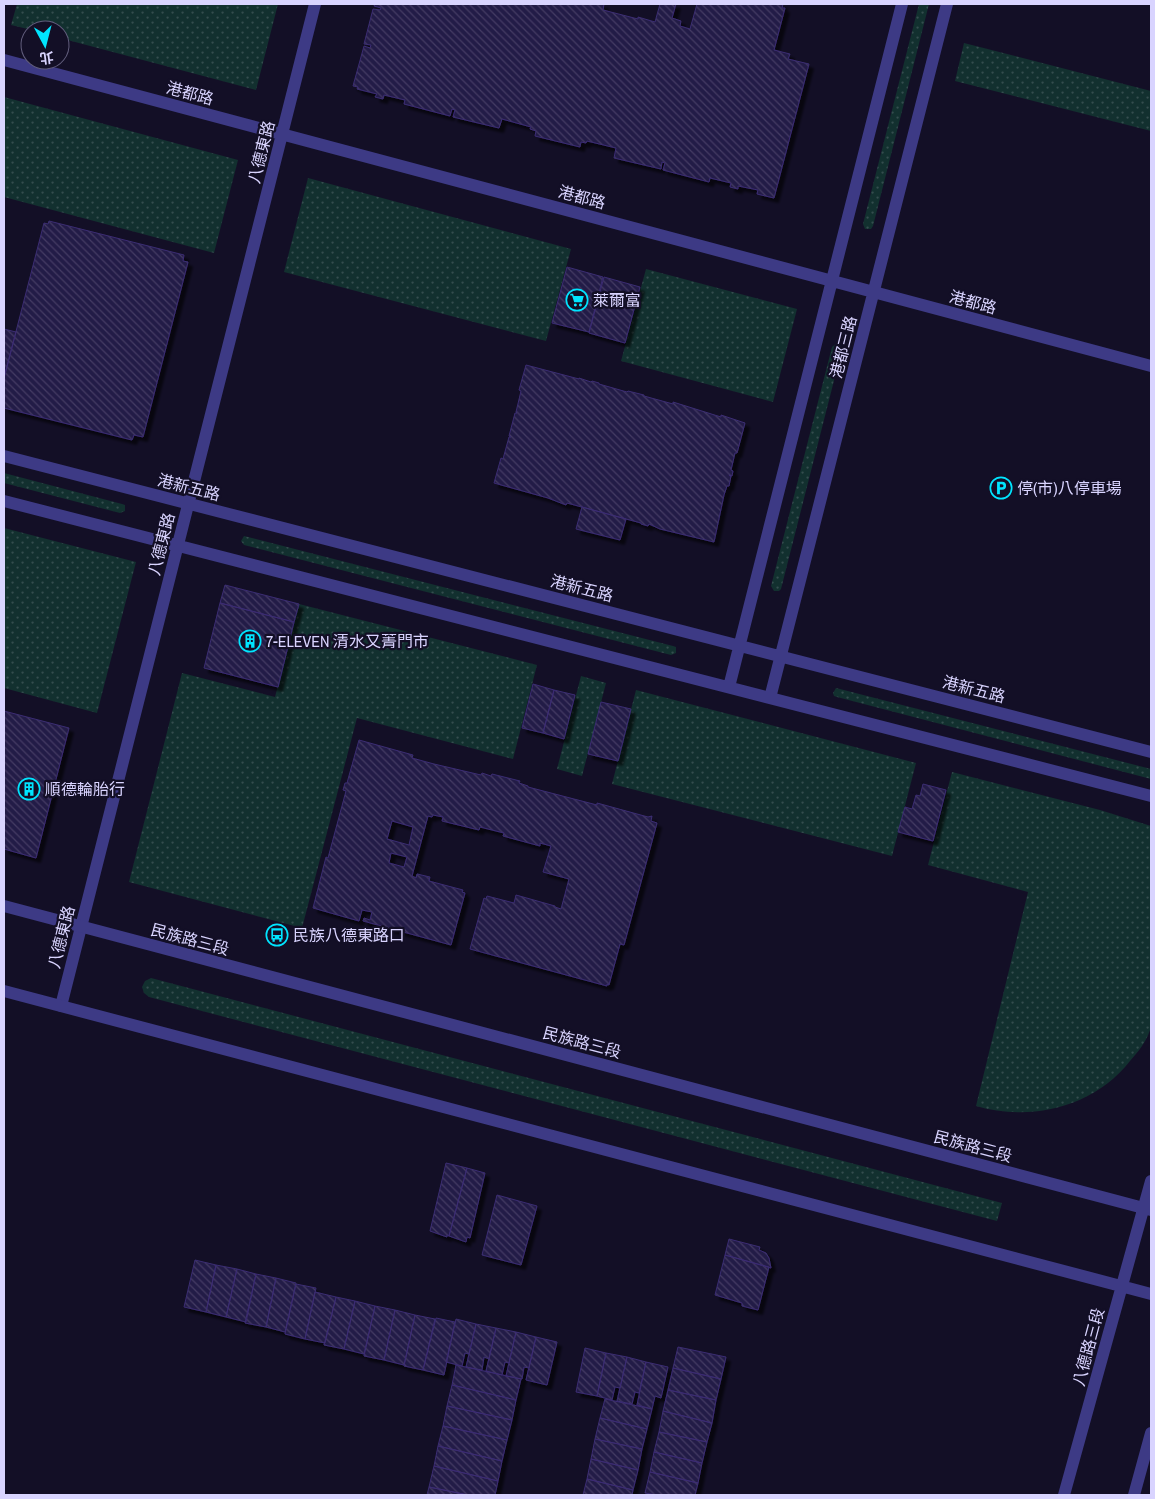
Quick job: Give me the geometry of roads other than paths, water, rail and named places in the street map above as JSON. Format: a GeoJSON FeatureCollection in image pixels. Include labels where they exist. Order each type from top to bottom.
{"type":"FeatureCollection","features":[{"type":"Feature","properties":{"kind":"street","name":"八德東路"},"geometry":{"type":"LineString","coordinates":[[60,1006],[315,4]]}},
{"type":"Feature","properties":{"kind":"street","name":"港都三路"},"geometry":{"type":"LineString","coordinates":[[729,687],[902,4]]}},
{"type":"Feature","properties":{"kind":"street","name":"港都三路"},"geometry":{"type":"LineString","coordinates":[[770,698],[947,4]]}},
{"type":"Feature","properties":{"kind":"street","name":"港都路"},"geometry":{"type":"LineString","coordinates":[[4,60],[1151,366]]}},
{"type":"Feature","properties":{"kind":"street","name":"港新五路"},"geometry":{"type":"LineString","coordinates":[[4,456],[1151,752]]}},
{"type":"Feature","properties":{"kind":"street"},"geometry":{"type":"LineString","coordinates":[[4,500],[1151,796]]}},
{"type":"Feature","properties":{"kind":"street","name":"民族路三段"},"geometry":{"type":"LineString","coordinates":[[4,906],[1148,1209]]}},
{"type":"Feature","properties":{"kind":"street"},"geometry":{"type":"LineString","coordinates":[[4,991],[1151,1294]]}},
{"type":"Feature","properties":{"kind":"street","name":"八德路三段"},"geometry":{"type":"LineString","coordinates":[[1064,1495],[1122,1286],[1148,1209],[1151,1181]]}},
{"type":"Feature","properties":{"kind":"street"},"geometry":{"type":"LineString","coordinates":[[1134,1495],[1151,1433]]}},
{"type":"Feature","properties":{"kind":"place","name":"萊爾富"},"geometry":{"type":"Point","coordinates":[577,300]}},
{"type":"Feature","properties":{"kind":"place","name":"停(市)八停車場"},"geometry":{"type":"Point","coordinates":[1001,488]}},
{"type":"Feature","properties":{"kind":"place","name":"7-ELEVEN 清水又菁門市"},"geometry":{"type":"Point","coordinates":[250,641]}},
{"type":"Feature","properties":{"kind":"place","name":"順德輪胎行"},"geometry":{"type":"Point","coordinates":[29,789]}},
{"type":"Feature","properties":{"kind":"place","name":"民族八德東路口"},"geometry":{"type":"Point","coordinates":[277,935]}}]}
